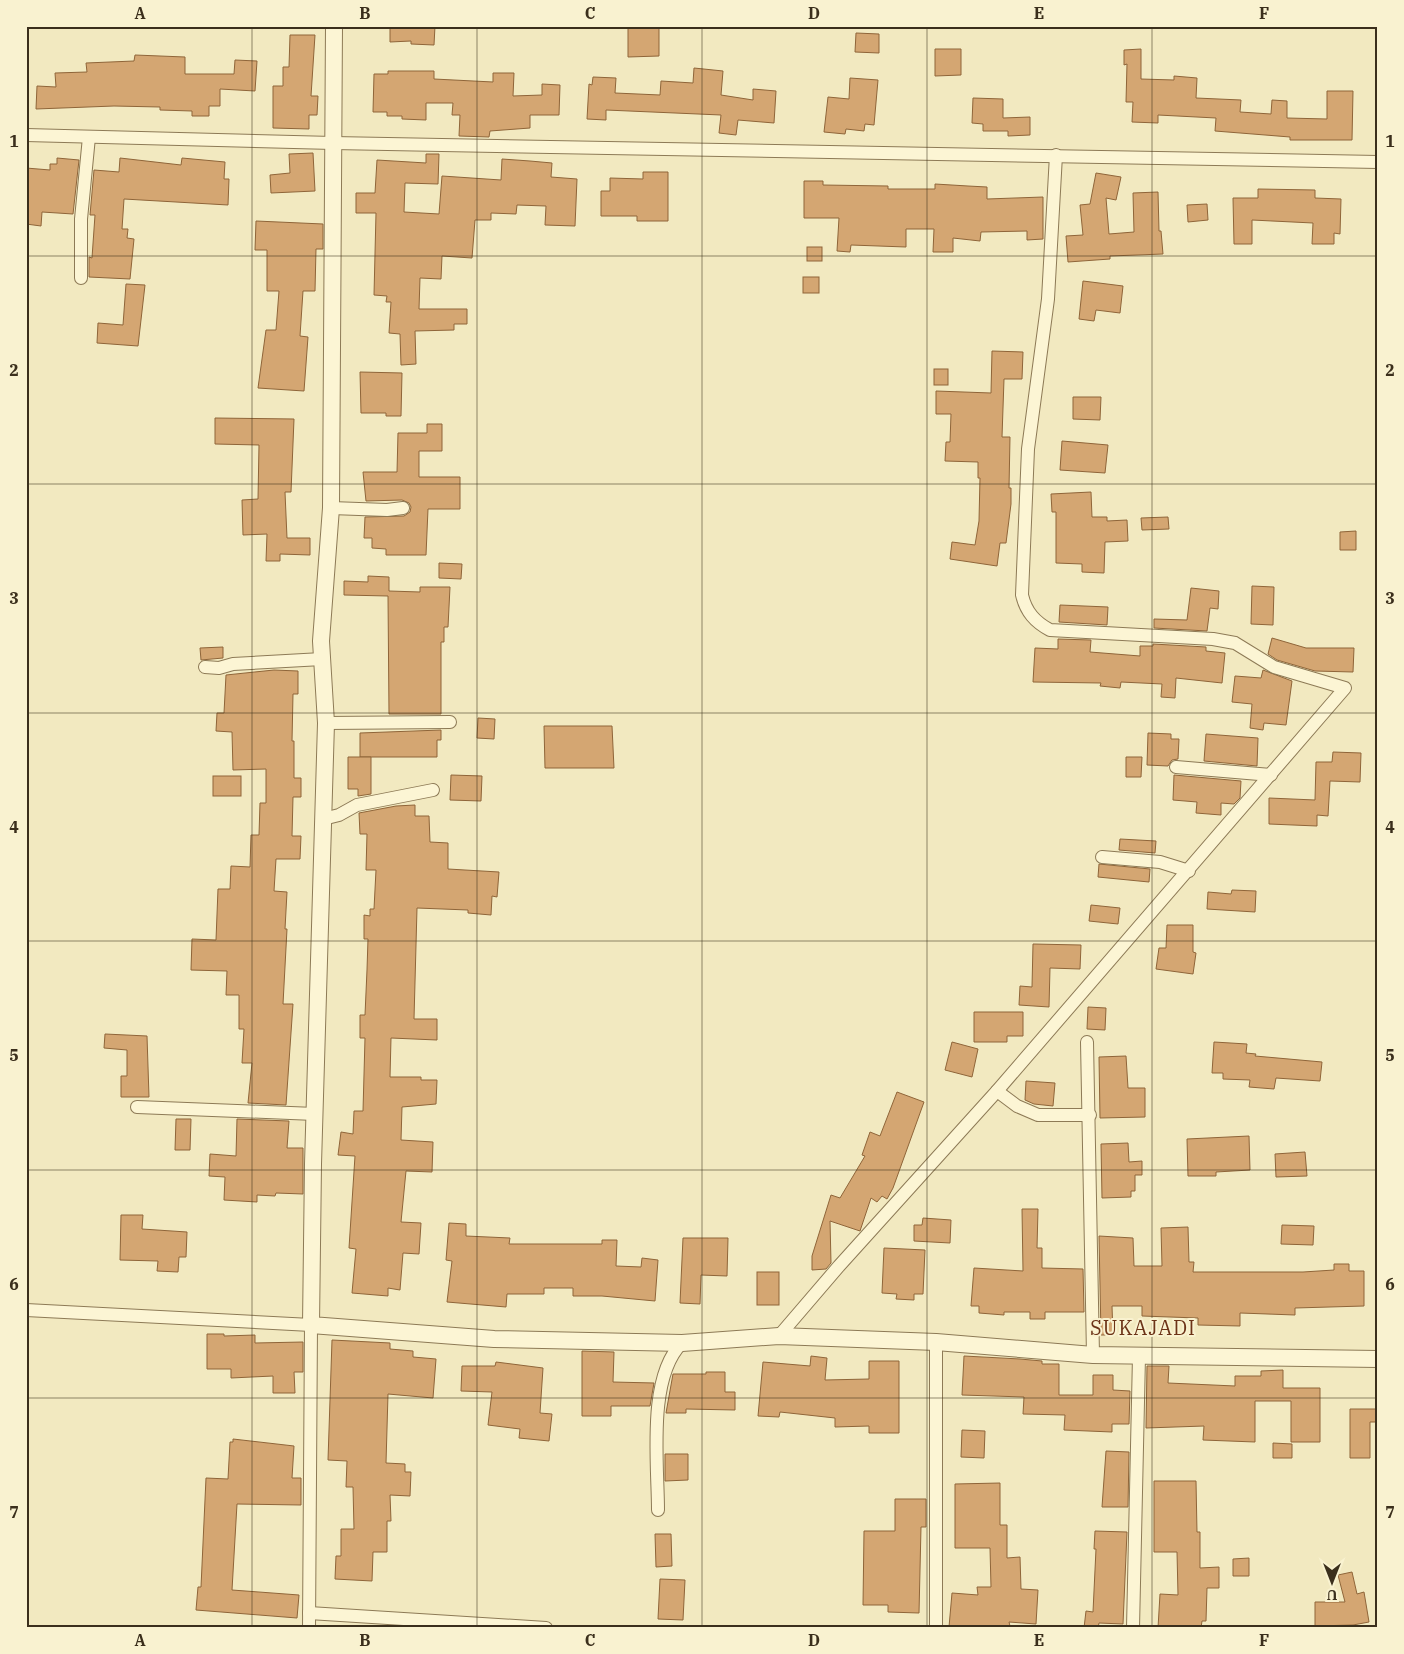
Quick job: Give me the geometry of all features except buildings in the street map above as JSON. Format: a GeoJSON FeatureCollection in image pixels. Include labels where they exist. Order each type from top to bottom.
{"type":"FeatureCollection","features":[{"type":"Feature","properties":{"kind":"street"},"geometry":{"type":"LineString","coordinates":[[309,1628],[315,1114],[326,723],[321,641],[332,508],[334,26]]}},
{"type":"Feature","properties":{"kind":"street"},"geometry":{"type":"LineString","coordinates":[[26,135],[333,143],[1378,162]]}},
{"type":"Feature","properties":{"kind":"street"},"geometry":{"type":"LineString","coordinates":[[81,278],[81,219],[89,137]]}},
{"type":"Feature","properties":{"kind":"street"},"geometry":{"type":"LineString","coordinates":[[779,1336],[839,1266],[997,1091],[1189,871],[1345,688],[1274,667],[1235,643],[1213,639],[1050,630],[1038,624],[1025,606],[1022,595],[1028,450],[1048,299],[1056,156]]}},
{"type":"Feature","properties":{"kind":"street"},"geometry":{"type":"LineString","coordinates":[[332,508],[387,510],[403,508]]}},
{"type":"Feature","properties":{"kind":"street"},"geometry":{"type":"LineString","coordinates":[[205,667],[219,668],[243,663],[322,659]]}},
{"type":"Feature","properties":{"kind":"street"},"geometry":{"type":"LineString","coordinates":[[326,723],[450,722]]}},
{"type":"Feature","properties":{"kind":"street"},"geometry":{"type":"LineString","coordinates":[[1176,767],[1270,775]]}},
{"type":"Feature","properties":{"kind":"street"},"geometry":{"type":"LineString","coordinates":[[323,819],[357,805],[433,790]]}},
{"type":"Feature","properties":{"kind":"street"},"geometry":{"type":"LineString","coordinates":[[1102,856],[1160,862],[1189,871]]}},
{"type":"Feature","properties":{"kind":"street"},"geometry":{"type":"LineString","coordinates":[[1087,1042],[1090,1115],[1093,1355]]}},
{"type":"Feature","properties":{"kind":"street"},"geometry":{"type":"LineString","coordinates":[[997,1091],[1016,1106],[1038,1115],[1090,1115]]}},
{"type":"Feature","properties":{"kind":"street"},"geometry":{"type":"LineString","coordinates":[[137,1107],[315,1114]]}},
{"type":"Feature","properties":{"kind":"street"},"geometry":{"type":"LineString","coordinates":[[26,1310],[312,1325],[494,1339],[682,1343],[779,1336],[936,1342],[1093,1355],[1378,1358]]}},
{"type":"Feature","properties":{"kind":"street"},"geometry":{"type":"LineString","coordinates":[[936,1342],[936,1628]]}},
{"type":"Feature","properties":{"kind":"street"},"geometry":{"type":"LineString","coordinates":[[658,1510],[658,1403],[660,1387],[672,1352],[682,1343]]}},
{"type":"Feature","properties":{"kind":"street"},"geometry":{"type":"LineString","coordinates":[[1133,1628],[1139,1356]]}},
{"type":"Feature","properties":{"kind":"street"},"geometry":{"type":"LineString","coordinates":[[309,1613],[546,1628]]}},
{"type":"Feature","properties":{"kind":"district","name":"SUKAJADI"},"geometry":{"type":"Point","coordinates":[1143,1328]}}]}
